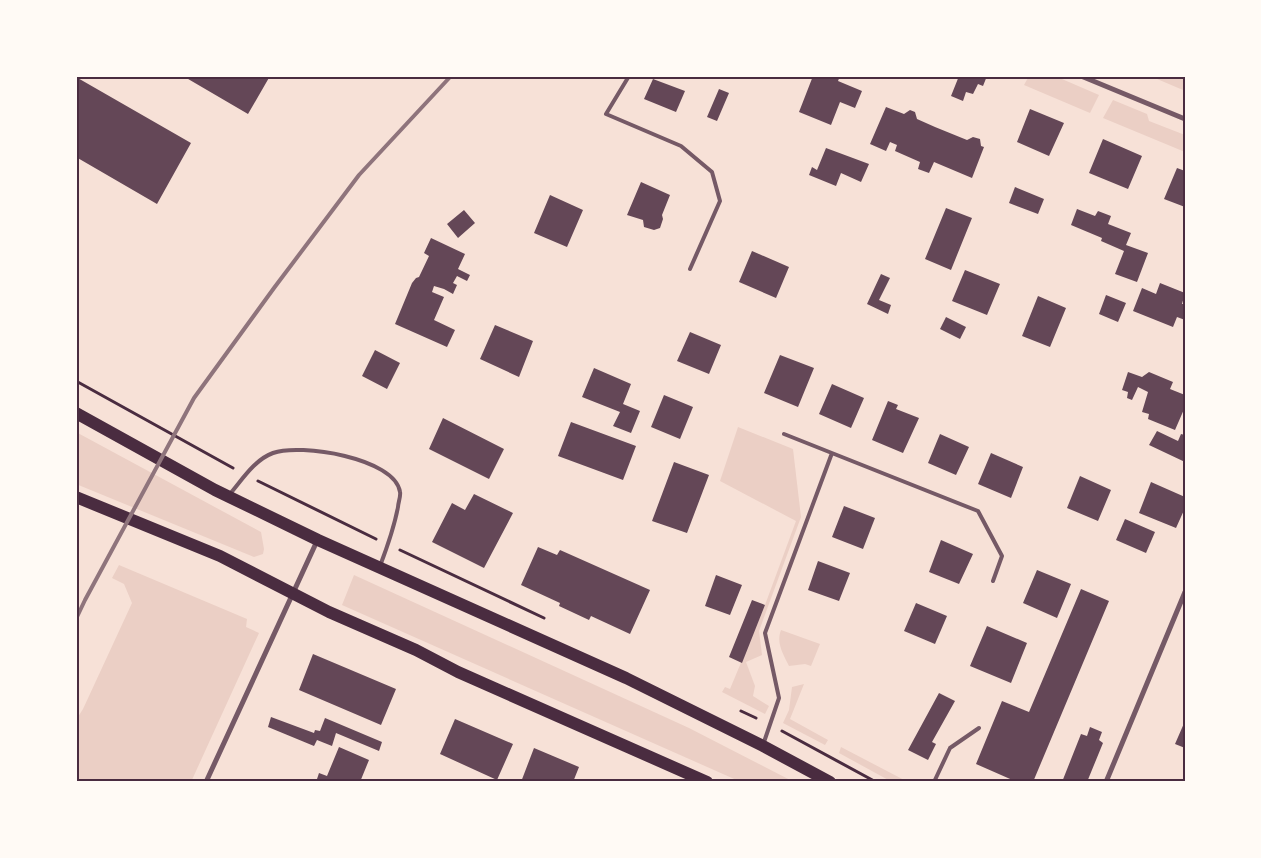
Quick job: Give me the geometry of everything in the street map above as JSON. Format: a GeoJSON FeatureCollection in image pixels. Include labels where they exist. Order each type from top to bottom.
{"type":"FeatureCollection","features":[{"type":"Feature","properties":{"kind":"main road"},"geometry":{"type":"LineString","coordinates":[[76,413],[228,496],[379,568],[626,678],[830,782]]}},
{"type":"Feature","properties":{"kind":"main road"},"geometry":{"type":"LineString","coordinates":[[76,497],[220,556],[329,612],[416,650],[458,672],[707,782]]}},
{"type":"Feature","properties":{"kind":"street"},"geometry":{"type":"LineString","coordinates":[[1081,76],[1185,119]]}},
{"type":"Feature","properties":{"kind":"street"},"geometry":{"type":"LineString","coordinates":[[206,782],[318,540]]}},
{"type":"Feature","properties":{"kind":"street"},"geometry":{"type":"LineString","coordinates":[[1106,782],[1185,592]]}},
{"type":"Feature","properties":{"kind":"lane"},"geometry":{"type":"LineString","coordinates":[[629,76],[606,114],[681,146],[712,172],[720,201],[690,270]]}},
{"type":"Feature","properties":{"kind":"lane"},"geometry":{"type":"LineString","coordinates":[[784,434],[978,511],[1002,556],[993,581]]}},
{"type":"Feature","properties":{"kind":"lane"},"geometry":{"type":"LineString","coordinates":[[228,496],[260,459],[284,450],[343,455],[373,466],[395,479],[400,492],[393,532],[379,568]]}},
{"type":"Feature","properties":{"kind":"lane"},"geometry":{"type":"LineString","coordinates":[[762,746],[779,698],[765,633],[832,453]]}},
{"type":"Feature","properties":{"kind":"lane"},"geometry":{"type":"LineString","coordinates":[[934,782],[950,748],[979,728]]}},
{"type":"Feature","properties":{"kind":"path"},"geometry":{"type":"LineString","coordinates":[[76,381],[246,475],[546,619]]}},
{"type":"Feature","properties":{"kind":"path"},"geometry":{"type":"LineString","coordinates":[[736,708],[876,782]]}},
{"type":"Feature","properties":{"kind":"shaded area"},"geometry":{"type":"Polygon","coordinates":[[[1029,76],[1055,76],[1099,95],[1090,113],[1024,85],[1029,76]]]}},
{"type":"Feature","properties":{"kind":"shaded area"},"geometry":{"type":"Polygon","coordinates":[[[1150,76],[1185,76],[1185,90],[1183,90],[1150,76]]]}},
{"type":"Feature","properties":{"kind":"shaded area"},"geometry":{"type":"Polygon","coordinates":[[[1113,100],[1147,114],[1149,121],[1185,135],[1185,152],[1103,118],[1113,100]]]}},
{"type":"Feature","properties":{"kind":"shaded area"},"geometry":{"type":"Polygon","coordinates":[[[738,427],[793,449],[801,517],[759,631],[762,655],[746,662],[755,686],[753,696],[769,706],[765,714],[722,692],[725,687],[730,689],[765,605],[796,521],[720,481],[738,427]]]}},
{"type":"Feature","properties":{"kind":"shaded area"},"geometry":{"type":"Polygon","coordinates":[[[76,432],[261,532],[263,554],[254,557],[76,484],[76,432]]]}},
{"type":"Feature","properties":{"kind":"shaded area"},"geometry":{"type":"Polygon","coordinates":[[[119,565],[247,619],[246,627],[259,633],[191,782],[76,782],[76,720],[83,709],[132,603],[124,584],[112,578],[119,565]]]}},
{"type":"Feature","properties":{"kind":"shaded area"},"geometry":{"type":"Polygon","coordinates":[[[354,575],[689,728],[794,782],[741,782],[342,605],[354,575]]]}},
{"type":"Feature","properties":{"kind":"shaded area"},"geometry":{"type":"Polygon","coordinates":[[[781,630],[820,644],[811,666],[805,664],[789,666],[780,644],[781,630]]]}},
{"type":"Feature","properties":{"kind":"shaded area"},"geometry":{"type":"Polygon","coordinates":[[[804,684],[790,719],[828,740],[825,745],[783,723],[789,710],[792,687],[804,684]]]}},
{"type":"Feature","properties":{"kind":"shaded area"},"geometry":{"type":"Polygon","coordinates":[[[841,747],[908,782],[892,782],[839,753],[841,747]]]}},
{"type":"Feature","properties":{"kind":"building"},"geometry":{"type":"Polygon","coordinates":[[[183,76],[270,76],[248,114],[183,76]]]}},
{"type":"Feature","properties":{"kind":"building"},"geometry":{"type":"Polygon","coordinates":[[[813,76],[840,76],[838,81],[862,91],[855,108],[840,102],[831,125],[799,112],[813,76]]]}},
{"type":"Feature","properties":{"kind":"building"},"geometry":{"type":"Polygon","coordinates":[[[959,76],[987,76],[983,86],[978,84],[973,94],[966,92],[963,101],[951,96],[959,76]]]}},
{"type":"Feature","properties":{"kind":"building"},"geometry":{"type":"Polygon","coordinates":[[[76,77],[191,143],[157,204],[76,157],[76,77]]]}},
{"type":"Feature","properties":{"kind":"building"},"geometry":{"type":"Polygon","coordinates":[[[653,79],[685,91],[676,112],[644,99],[653,79]]]}},
{"type":"Feature","properties":{"kind":"building"},"geometry":{"type":"Polygon","coordinates":[[[719,89],[729,93],[717,121],[707,117],[719,89]]]}},
{"type":"Feature","properties":{"kind":"building"},"geometry":{"type":"Polygon","coordinates":[[[886,107],[904,114],[910,110],[915,112],[917,119],[967,140],[973,137],[980,139],[981,146],[984,147],[972,178],[934,162],[929,173],[918,169],[920,162],[895,151],[897,145],[890,142],[886,151],[870,144],[886,107]]]}},
{"type":"Feature","properties":{"kind":"building"},"geometry":{"type":"Polygon","coordinates":[[[1030,109],[1064,123],[1049,156],[1017,142],[1030,109]]]}},
{"type":"Feature","properties":{"kind":"building"},"geometry":{"type":"Polygon","coordinates":[[[1103,139],[1142,156],[1128,189],[1089,173],[1103,139]]]}},
{"type":"Feature","properties":{"kind":"building"},"geometry":{"type":"Polygon","coordinates":[[[826,148],[869,164],[861,182],[841,173],[836,186],[809,175],[812,167],[817,170],[826,148]]]}},
{"type":"Feature","properties":{"kind":"building"},"geometry":{"type":"Polygon","coordinates":[[[1177,168],[1185,171],[1185,207],[1164,199],[1177,168]]]}},
{"type":"Feature","properties":{"kind":"building"},"geometry":{"type":"Polygon","coordinates":[[[641,182],[670,195],[662,215],[663,219],[660,228],[654,230],[644,227],[643,220],[627,215],[641,182]]]}},
{"type":"Feature","properties":{"kind":"building"},"geometry":{"type":"Polygon","coordinates":[[[1015,187],[1044,199],[1038,214],[1009,203],[1015,187]]]}},
{"type":"Feature","properties":{"kind":"building"},"geometry":{"type":"Polygon","coordinates":[[[550,195],[583,210],[567,247],[534,233],[550,195]]]}},
{"type":"Feature","properties":{"kind":"building"},"geometry":{"type":"Polygon","coordinates":[[[946,208],[972,218],[951,270],[925,259],[946,208]]]}},
{"type":"Feature","properties":{"kind":"building"},"geometry":{"type":"Polygon","coordinates":[[[1077,209],[1095,216],[1098,211],[1111,216],[1108,224],[1131,233],[1126,245],[1148,253],[1137,282],[1115,274],[1124,251],[1101,241],[1102,238],[1071,225],[1077,209]]]}},
{"type":"Feature","properties":{"kind":"building"},"geometry":{"type":"Polygon","coordinates":[[[464,210],[475,223],[458,238],[447,224],[464,210]]]}},
{"type":"Feature","properties":{"kind":"building"},"geometry":{"type":"Polygon","coordinates":[[[431,238],[465,254],[458,269],[470,275],[467,281],[457,276],[453,283],[457,285],[453,294],[434,286],[432,292],[444,297],[434,320],[455,330],[447,347],[395,324],[412,283],[419,277],[429,256],[424,253],[431,238]]]}},
{"type":"Feature","properties":{"kind":"building"},"geometry":{"type":"Polygon","coordinates":[[[752,251],[789,267],[776,298],[739,282],[752,251]]]}},
{"type":"Feature","properties":{"kind":"building"},"geometry":{"type":"Polygon","coordinates":[[[965,270],[1000,284],[987,315],[952,301],[965,270]]]}},
{"type":"Feature","properties":{"kind":"building"},"geometry":{"type":"Polygon","coordinates":[[[881,274],[890,278],[879,300],[891,305],[888,314],[867,304],[881,274]]]}},
{"type":"Feature","properties":{"kind":"building"},"geometry":{"type":"Polygon","coordinates":[[[1160,283],[1185,293],[1182,304],[1185,304],[1185,320],[1177,317],[1173,327],[1133,311],[1142,288],[1156,294],[1160,283]]]}},
{"type":"Feature","properties":{"kind":"building"},"geometry":{"type":"Polygon","coordinates":[[[1106,295],[1126,303],[1118,322],[1099,314],[1106,295]]]}},
{"type":"Feature","properties":{"kind":"building"},"geometry":{"type":"Polygon","coordinates":[[[1038,296],[1066,308],[1050,347],[1022,336],[1038,296]]]}},
{"type":"Feature","properties":{"kind":"building"},"geometry":{"type":"Polygon","coordinates":[[[946,317],[966,327],[960,339],[940,329],[946,317]]]}},
{"type":"Feature","properties":{"kind":"building"},"geometry":{"type":"Polygon","coordinates":[[[495,325],[533,341],[519,377],[480,359],[495,325]]]}},
{"type":"Feature","properties":{"kind":"building"},"geometry":{"type":"Polygon","coordinates":[[[690,332],[721,345],[709,374],[677,361],[690,332]]]}},
{"type":"Feature","properties":{"kind":"building"},"geometry":{"type":"Polygon","coordinates":[[[375,350],[400,363],[387,389],[362,376],[375,350]]]}},
{"type":"Feature","properties":{"kind":"building"},"geometry":{"type":"Polygon","coordinates":[[[780,355],[814,368],[798,407],[764,393],[780,355]]]}},
{"type":"Feature","properties":{"kind":"building"},"geometry":{"type":"Polygon","coordinates":[[[594,368],[631,384],[623,404],[640,411],[631,433],[613,426],[620,412],[582,397],[594,368]]]}},
{"type":"Feature","properties":{"kind":"building"},"geometry":{"type":"Polygon","coordinates":[[[1128,372],[1142,377],[1149,372],[1173,382],[1170,389],[1185,395],[1185,407],[1175,430],[1148,419],[1149,414],[1142,412],[1148,392],[1138,387],[1132,400],[1127,398],[1128,392],[1122,390],[1128,372]]]}},
{"type":"Feature","properties":{"kind":"building"},"geometry":{"type":"Polygon","coordinates":[[[832,384],[864,398],[851,428],[819,414],[832,384]]]}},
{"type":"Feature","properties":{"kind":"building"},"geometry":{"type":"Polygon","coordinates":[[[664,395],[693,407],[680,439],[651,427],[664,395]]]}},
{"type":"Feature","properties":{"kind":"building"},"geometry":{"type":"Polygon","coordinates":[[[888,401],[898,405],[896,409],[919,418],[903,453],[872,440],[888,401]]]}},
{"type":"Feature","properties":{"kind":"building"},"geometry":{"type":"Polygon","coordinates":[[[443,418],[504,449],[489,479],[429,449],[443,418]]]}},
{"type":"Feature","properties":{"kind":"building"},"geometry":{"type":"Polygon","coordinates":[[[571,422],[636,446],[623,480],[558,456],[571,422]]]}},
{"type":"Feature","properties":{"kind":"building"},"geometry":{"type":"Polygon","coordinates":[[[1157,431],[1178,441],[1181,434],[1185,435],[1185,462],[1149,445],[1157,431]]]}},
{"type":"Feature","properties":{"kind":"building"},"geometry":{"type":"Polygon","coordinates":[[[940,434],[969,447],[956,475],[928,463],[940,434]]]}},
{"type":"Feature","properties":{"kind":"building"},"geometry":{"type":"Polygon","coordinates":[[[991,453],[1023,467],[1011,498],[978,484],[991,453]]]}},
{"type":"Feature","properties":{"kind":"building"},"geometry":{"type":"Polygon","coordinates":[[[674,462],[709,475],[687,533],[652,521],[674,462]]]}},
{"type":"Feature","properties":{"kind":"building"},"geometry":{"type":"Polygon","coordinates":[[[1080,476],[1111,490],[1098,521],[1067,508],[1080,476]]]}},
{"type":"Feature","properties":{"kind":"building"},"geometry":{"type":"Polygon","coordinates":[[[1151,482],[1185,497],[1185,508],[1176,528],[1139,513],[1151,482]]]}},
{"type":"Feature","properties":{"kind":"building"},"geometry":{"type":"Polygon","coordinates":[[[474,494],[513,513],[484,568],[432,542],[452,503],[465,510],[474,494]]]}},
{"type":"Feature","properties":{"kind":"building"},"geometry":{"type":"Polygon","coordinates":[[[844,506],[875,518],[863,549],[832,537],[844,506]]]}},
{"type":"Feature","properties":{"kind":"building"},"geometry":{"type":"Polygon","coordinates":[[[1125,519],[1155,532],[1146,553],[1116,540],[1125,519]]]}},
{"type":"Feature","properties":{"kind":"building"},"geometry":{"type":"Polygon","coordinates":[[[941,540],[973,554],[959,584],[929,572],[941,540]]]}},
{"type":"Feature","properties":{"kind":"building"},"geometry":{"type":"Polygon","coordinates":[[[538,547],[557,555],[560,550],[650,590],[630,634],[591,616],[589,620],[559,606],[560,603],[521,585],[538,547]]]}},
{"type":"Feature","properties":{"kind":"building"},"geometry":{"type":"Polygon","coordinates":[[[818,561],[850,573],[839,601],[808,590],[818,561]]]}},
{"type":"Feature","properties":{"kind":"building"},"geometry":{"type":"Polygon","coordinates":[[[1037,570],[1071,584],[1057,618],[1023,603],[1037,570]]]}},
{"type":"Feature","properties":{"kind":"building"},"geometry":{"type":"Polygon","coordinates":[[[716,575],[742,585],[730,615],[705,606],[716,575]]]}},
{"type":"Feature","properties":{"kind":"building"},"geometry":{"type":"Polygon","coordinates":[[[1081,589],[1109,601],[1033,782],[1017,782],[976,764],[1002,701],[1029,712],[1081,589]]]}},
{"type":"Feature","properties":{"kind":"building"},"geometry":{"type":"Polygon","coordinates":[[[752,600],[765,605],[742,663],[729,657],[752,600]]]}},
{"type":"Feature","properties":{"kind":"building"},"geometry":{"type":"Polygon","coordinates":[[[916,603],[947,616],[935,644],[904,631],[916,603]]]}},
{"type":"Feature","properties":{"kind":"building"},"geometry":{"type":"Polygon","coordinates":[[[987,626],[1027,643],[1011,683],[970,666],[987,626]]]}},
{"type":"Feature","properties":{"kind":"building"},"geometry":{"type":"Polygon","coordinates":[[[313,654],[396,689],[381,725],[299,690],[313,654]]]}},
{"type":"Feature","properties":{"kind":"building"},"geometry":{"type":"Polygon","coordinates":[[[939,693],[955,701],[932,742],[936,744],[928,760],[908,750],[939,693]]]}},
{"type":"Feature","properties":{"kind":"building"},"geometry":{"type":"Polygon","coordinates":[[[271,717],[314,733],[315,730],[320,731],[325,718],[382,742],[379,751],[336,733],[332,746],[317,740],[314,746],[268,727],[271,717]]]}},
{"type":"Feature","properties":{"kind":"building"},"geometry":{"type":"Polygon","coordinates":[[[455,719],[513,744],[497,780],[440,754],[455,719]]]}},
{"type":"Feature","properties":{"kind":"building"},"geometry":{"type":"Polygon","coordinates":[[[1185,721],[1185,748],[1175,744],[1185,721]]]}},
{"type":"Feature","properties":{"kind":"building"},"geometry":{"type":"Polygon","coordinates":[[[1090,727],[1102,732],[1099,740],[1103,743],[1087,782],[1062,782],[1081,734],[1087,736],[1090,727]]]}},
{"type":"Feature","properties":{"kind":"building"},"geometry":{"type":"Polygon","coordinates":[[[339,747],[369,760],[360,782],[316,782],[319,773],[327,776],[339,747]]]}},
{"type":"Feature","properties":{"kind":"building"},"geometry":{"type":"Polygon","coordinates":[[[534,748],[579,767],[573,782],[521,782],[534,748]]]}},
{"type":"Feature","properties":{"kind":"railway"},"geometry":{"type":"LineString","coordinates":[[76,619],[194,398],[359,175],[451,76]]}}]}
